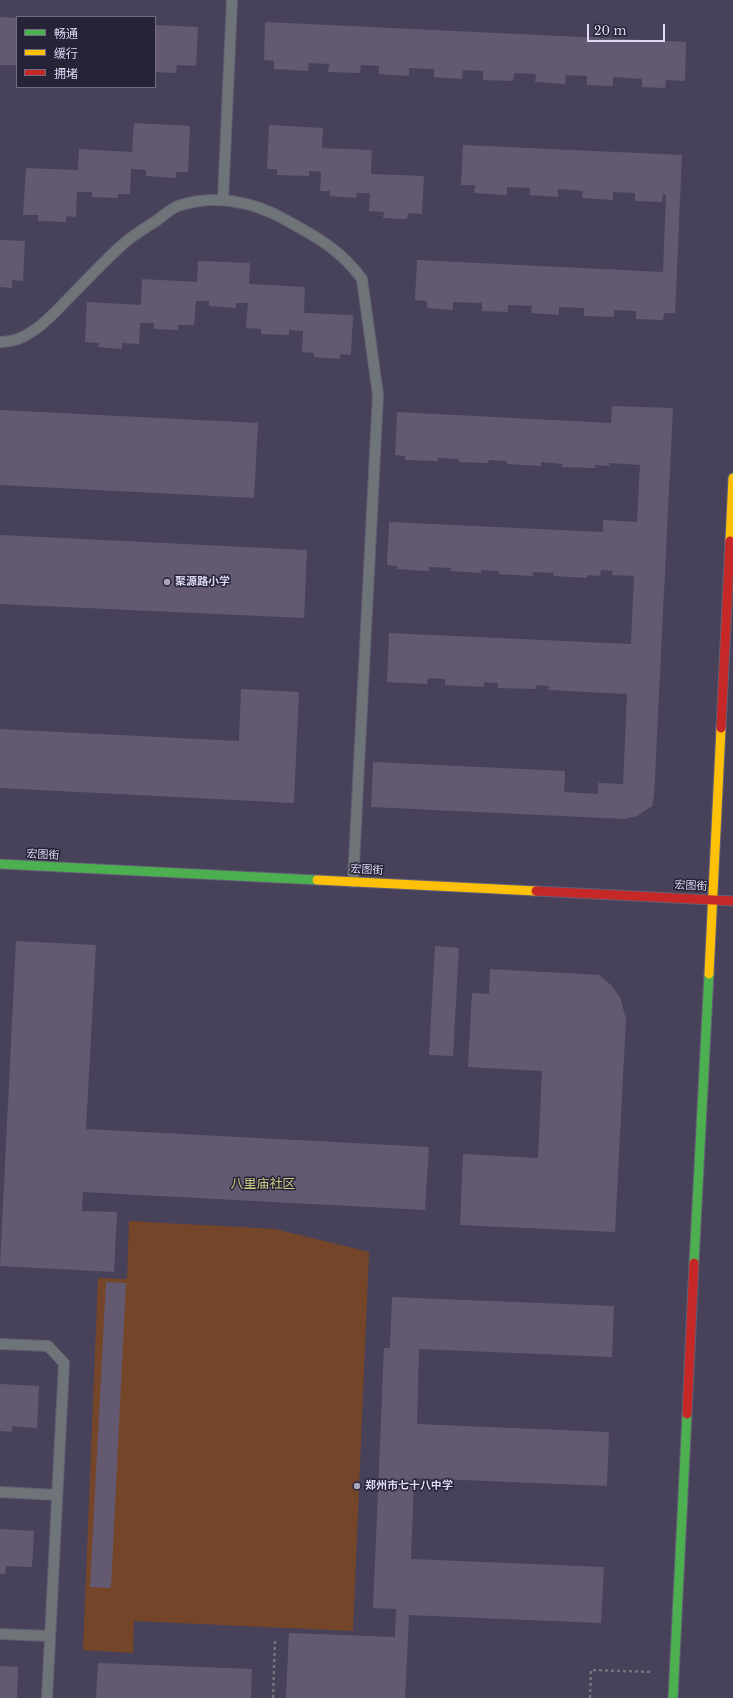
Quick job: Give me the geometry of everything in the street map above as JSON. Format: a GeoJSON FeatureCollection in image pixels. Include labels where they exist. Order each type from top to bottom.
{"type":"FeatureCollection","features":[{"type":"Feature","properties":{"kind":"street"},"geometry":{"type":"LineString","coordinates":[[673,1698],[733,478]]}},
{"type":"Feature","properties":{"kind":"street","name":"宏图街"},"geometry":{"type":"LineString","coordinates":[[0,864],[733,901]]}},
{"type":"Feature","properties":{"kind":"lane"},"geometry":{"type":"LineString","coordinates":[[223,200],[232,1]]}},
{"type":"Feature","properties":{"kind":"lane"},"geometry":{"type":"LineString","coordinates":[[0,342],[8,342],[27,335],[50,317],[122,244],[177,206],[201,200],[223,200],[246,203],[274,213],[326,242],[352,264],[362,279],[378,395],[353,882]]}},
{"type":"Feature","properties":{"kind":"lane"},"geometry":{"type":"LineString","coordinates":[[0,1344],[48,1346],[64,1363],[47,1698]]}},
{"type":"Feature","properties":{"kind":"lane"},"geometry":{"type":"LineString","coordinates":[[0,1492],[57,1494]]}},
{"type":"Feature","properties":{"kind":"lane"},"geometry":{"type":"LineString","coordinates":[[0,1634],[50,1636]]}},
{"type":"Feature","properties":{"kind":"path"},"geometry":{"type":"LineString","coordinates":[[273,1698],[276,1640]]}},
{"type":"Feature","properties":{"kind":"path"},"geometry":{"type":"LineString","coordinates":[[590,1698],[591,1670],[674,1673]]}},
{"type":"Feature","properties":{"kind":"shaded area"},"geometry":{"type":"Polygon","coordinates":[[[129,1221],[275,1229],[369,1252],[353,1631],[134,1621],[133,1653],[83,1650],[98,1278],[127,1279],[129,1221]]]}},
{"type":"Feature","properties":{"kind":"building"},"geometry":{"type":"Polygon","coordinates":[[[0,17],[16,18],[16,65],[0,65],[0,17]]]}},
{"type":"Feature","properties":{"kind":"building"},"geometry":{"type":"Polygon","coordinates":[[[265,22],[686,42],[685,81],[666,80],[665,88],[642,87],[642,79],[613,77],[613,86],[587,85],[587,76],[566,75],[565,84],[535,82],[536,74],[514,73],[513,81],[483,80],[483,71],[463,70],[462,79],[434,77],[434,69],[409,68],[409,76],[379,74],[379,66],[361,65],[360,73],[328,72],[329,64],[309,63],[308,71],[274,69],[274,61],[264,60],[265,22]]]}},
{"type":"Feature","properties":{"kind":"building"},"geometry":{"type":"Polygon","coordinates":[[[156,25],[198,27],[196,66],[177,65],[176,73],[156,72],[156,25]]]}},
{"type":"Feature","properties":{"kind":"building"},"geometry":{"type":"Polygon","coordinates":[[[134,123],[190,126],[188,172],[176,172],[176,178],[146,176],[146,170],[131,169],[130,194],[118,194],[118,198],[92,197],[92,192],[77,192],[76,217],[66,216],[66,222],[38,221],[38,215],[23,215],[26,168],[78,170],[79,149],[132,152],[134,123]]]}},
{"type":"Feature","properties":{"kind":"building"},"geometry":{"type":"Polygon","coordinates":[[[269,125],[323,128],[322,148],[372,150],[371,174],[424,176],[422,214],[408,213],[407,219],[383,218],[384,212],[369,211],[370,193],[357,193],[356,198],[330,196],[330,191],[320,191],[321,172],[309,171],[309,176],[277,175],[277,169],[267,169],[269,125]]]}},
{"type":"Feature","properties":{"kind":"building"},"geometry":{"type":"Polygon","coordinates":[[[463,145],[682,155],[675,313],[664,313],[663,320],[636,319],[636,311],[614,310],[614,317],[584,316],[584,308],[559,307],[559,315],[531,313],[532,306],[508,305],[508,312],[482,311],[482,303],[453,302],[453,310],[427,308],[427,301],[415,300],[417,260],[663,272],[666,195],[663,194],[662,202],[635,201],[635,193],[613,192],[613,200],[582,198],[583,191],[558,189],[558,197],[530,195],[530,188],[507,187],[507,195],[474,193],[475,185],[461,185],[463,145]]]}},
{"type":"Feature","properties":{"kind":"building"},"geometry":{"type":"Polygon","coordinates":[[[0,240],[25,241],[23,281],[12,280],[12,288],[0,287],[0,240]]]}},
{"type":"Feature","properties":{"kind":"building"},"geometry":{"type":"Polygon","coordinates":[[[198,261],[250,263],[249,284],[305,287],[304,313],[353,315],[351,355],[340,354],[340,359],[314,357],[314,353],[302,352],[303,331],[289,330],[289,335],[261,334],[261,329],[246,328],[248,303],[236,303],[236,308],[209,306],[209,301],[196,301],[194,325],[178,325],[178,330],[154,329],[154,323],[140,323],[139,344],[122,343],[122,349],[98,347],[99,343],[85,342],[87,302],[141,305],[142,279],[197,282],[198,261]]]}},
{"type":"Feature","properties":{"kind":"building"},"geometry":{"type":"Polygon","coordinates":[[[612,406],[673,408],[654,796],[652,806],[637,816],[625,819],[371,807],[373,762],[565,771],[564,792],[598,794],[598,783],[623,784],[627,694],[548,690],[549,686],[536,685],[536,689],[498,688],[498,683],[484,682],[484,687],[445,685],[445,679],[428,678],[427,684],[387,682],[389,633],[631,644],[634,576],[612,575],[613,571],[601,570],[600,576],[587,575],[587,578],[553,576],[554,573],[533,572],[533,576],[499,574],[499,571],[481,570],[481,573],[450,571],[451,568],[429,567],[429,571],[397,569],[397,566],[387,565],[389,522],[603,532],[603,520],[637,522],[640,465],[609,463],[609,466],[595,465],[595,468],[562,467],[562,464],[541,462],[541,466],[507,464],[507,461],[489,460],[488,463],[459,462],[459,459],[438,458],[438,461],[405,460],[405,456],[395,455],[397,412],[611,423],[612,406]]]}},
{"type":"Feature","properties":{"kind":"building"},"geometry":{"type":"Polygon","coordinates":[[[0,410],[258,423],[254,498],[0,485],[0,410]]]}},
{"type":"Feature","properties":{"kind":"building"},"geometry":{"type":"Polygon","coordinates":[[[0,535],[307,550],[304,618],[0,604],[0,535]]]}},
{"type":"Feature","properties":{"kind":"building"},"geometry":{"type":"Polygon","coordinates":[[[241,689],[299,692],[294,803],[0,788],[0,729],[239,741],[241,689]]]}},
{"type":"Feature","properties":{"kind":"building"},"geometry":{"type":"Polygon","coordinates":[[[16,941],[96,945],[86,1129],[429,1147],[425,1210],[83,1192],[82,1211],[117,1212],[114,1272],[0,1266],[16,941]]]}},
{"type":"Feature","properties":{"kind":"building"},"geometry":{"type":"Polygon","coordinates":[[[435,946],[459,948],[453,1056],[429,1055],[435,946]]]}},
{"type":"Feature","properties":{"kind":"building"},"geometry":{"type":"Polygon","coordinates":[[[490,969],[599,975],[611,985],[620,997],[626,1019],[615,1232],[460,1225],[463,1154],[538,1158],[542,1071],[468,1067],[472,993],[489,994],[490,969]]]}},
{"type":"Feature","properties":{"kind":"building"},"geometry":{"type":"Polygon","coordinates":[[[106,1282],[126,1283],[111,1588],[90,1587],[106,1282]]]}},
{"type":"Feature","properties":{"kind":"building"},"geometry":{"type":"Polygon","coordinates":[[[392,1297],[614,1306],[612,1357],[419,1349],[417,1424],[609,1432],[607,1486],[414,1478],[411,1559],[604,1567],[601,1623],[409,1615],[405,1698],[286,1698],[289,1633],[395,1637],[396,1609],[373,1608],[384,1348],[390,1348],[392,1297]]]}},
{"type":"Feature","properties":{"kind":"building"},"geometry":{"type":"Polygon","coordinates":[[[0,1384],[39,1386],[37,1428],[12,1426],[12,1432],[0,1431],[0,1384]]]}},
{"type":"Feature","properties":{"kind":"building"},"geometry":{"type":"Polygon","coordinates":[[[0,1529],[34,1531],[32,1567],[6,1566],[5,1574],[0,1574],[0,1529]]]}},
{"type":"Feature","properties":{"kind":"building"},"geometry":{"type":"Polygon","coordinates":[[[98,1663],[252,1669],[251,1698],[96,1698],[98,1663]]]}},
{"type":"Feature","properties":{"kind":"building"},"geometry":{"type":"Polygon","coordinates":[[[0,1666],[18,1667],[17,1698],[0,1698],[0,1666]]]}},
{"type":"Feature","properties":{"kind":"traffic: fast"},"geometry":{"type":"LineString","coordinates":[[0,864],[317,880]]}},
{"type":"Feature","properties":{"kind":"traffic: fast"},"geometry":{"type":"LineString","coordinates":[[694,1263],[709,974]]}},
{"type":"Feature","properties":{"kind":"traffic: fast"},"geometry":{"type":"LineString","coordinates":[[673,1698],[687,1414]]}},
{"type":"Feature","properties":{"kind":"traffic: slow"},"geometry":{"type":"LineString","coordinates":[[730,541],[733,478]]}},
{"type":"Feature","properties":{"kind":"traffic: slow"},"geometry":{"type":"LineString","coordinates":[[709,974],[721,728]]}},
{"type":"Feature","properties":{"kind":"traffic: slow"},"geometry":{"type":"LineString","coordinates":[[317,880],[536,891]]}},
{"type":"Feature","properties":{"kind":"traffic: jam"},"geometry":{"type":"LineString","coordinates":[[721,728],[730,541]]}},
{"type":"Feature","properties":{"kind":"traffic: jam"},"geometry":{"type":"LineString","coordinates":[[536,891],[733,901]]}},
{"type":"Feature","properties":{"kind":"traffic: jam"},"geometry":{"type":"LineString","coordinates":[[687,1414],[694,1263]]}},
{"type":"Feature","properties":{"kind":"place","name":"聚源路小学"},"geometry":{"type":"Point","coordinates":[167,582]}},
{"type":"Feature","properties":{"kind":"place","name":"郑州市七十八中学"},"geometry":{"type":"Point","coordinates":[357,1486]}},
{"type":"Feature","properties":{"kind":"district","name":"八里庙社区"},"geometry":{"type":"Point","coordinates":[263,1184]}}]}
